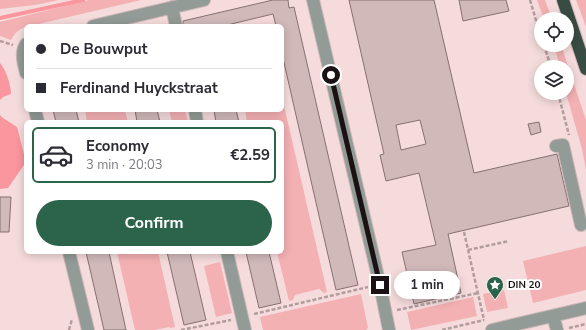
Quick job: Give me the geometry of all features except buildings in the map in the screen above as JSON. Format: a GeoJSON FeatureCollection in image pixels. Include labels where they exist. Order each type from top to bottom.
{"type":"FeatureCollection","features":[{"type":"Feature","properties":{"kind":"highway"},"geometry":{"type":"LineString","coordinates":[[563,0],[586,69]]}},
{"type":"Feature","properties":{"kind":"street"},"geometry":{"type":"LineString","coordinates":[[100,24],[204,0]]}},
{"type":"Feature","properties":{"kind":"street"},"geometry":{"type":"LineString","coordinates":[[313,0],[380,285],[389,330]]}},
{"type":"Feature","properties":{"kind":"street"},"geometry":{"type":"LineString","coordinates":[[172,7],[176,24]]}},
{"type":"Feature","properties":{"kind":"street"},"geometry":{"type":"LineString","coordinates":[[24,50],[24,61]]}},
{"type":"Feature","properties":{"kind":"street"},"geometry":{"type":"LineString","coordinates":[[556,146],[563,144],[581,225]]}},
{"type":"Feature","properties":{"kind":"street"},"geometry":{"type":"LineString","coordinates":[[69,254],[88,330]]}},
{"type":"Feature","properties":{"kind":"street"},"geometry":{"type":"LineString","coordinates":[[226,254],[245,330]]}},
{"type":"Feature","properties":{"kind":"street"},"geometry":{"type":"LineString","coordinates":[[492,330],[586,308]]}},
{"type":"Feature","properties":{"kind":"street"},"geometry":{"type":"LineString","coordinates":[[553,316],[561,329]]}},
{"type":"Feature","properties":{"kind":"path"},"geometry":{"type":"LineString","coordinates":[[530,0],[534,13]]}},
{"type":"Feature","properties":{"kind":"path"},"geometry":{"type":"LineString","coordinates":[[464,232],[484,320]]}},
{"type":"Feature","properties":{"kind":"path"},"geometry":{"type":"LineString","coordinates":[[468,250],[509,241]]}},
{"type":"Feature","properties":{"kind":"path"},"geometry":{"type":"LineString","coordinates":[[181,330],[241,318],[380,285]]}},
{"type":"Feature","properties":{"kind":"path"},"geometry":{"type":"LineString","coordinates":[[385,313],[478,292]]}},
{"type":"Feature","properties":{"kind":"path"},"geometry":{"type":"LineString","coordinates":[[561,329],[586,324]]}},
{"type":"Feature","properties":{"kind":"shaded area"},"geometry":{"type":"Polygon","coordinates":[[[0,0],[59,0],[35,5],[0,9],[0,0]]]}},
{"type":"Feature","properties":{"kind":"shaded area"},"geometry":{"type":"Polygon","coordinates":[[[89,0],[141,0],[39,24],[24,24],[24,28],[17,32],[11,40],[0,36],[0,22],[89,0]]]}},
{"type":"Feature","properties":{"kind":"shaded area"},"geometry":{"type":"Polygon","coordinates":[[[537,0],[545,0],[549,12],[541,12],[537,0]]]}},
{"type":"Feature","properties":{"kind":"shaded area"},"geometry":{"type":"Polygon","coordinates":[[[576,0],[586,0],[586,27],[576,0]]]}},
{"type":"Feature","properties":{"kind":"shaded area"},"geometry":{"type":"Polygon","coordinates":[[[556,52],[563,52],[566,60],[558,60],[556,52]]]}},
{"type":"Feature","properties":{"kind":"shaded area"},"geometry":{"type":"Polygon","coordinates":[[[0,63],[8,78],[11,94],[0,100],[0,63]]]}},
{"type":"Feature","properties":{"kind":"shaded area"},"geometry":{"type":"Polygon","coordinates":[[[574,84],[586,120],[586,170],[582,149],[568,100],[574,100],[574,84]]]}},
{"type":"Feature","properties":{"kind":"shaded area"},"geometry":{"type":"Polygon","coordinates":[[[284,106],[327,292],[324,293],[319,289],[295,295],[293,300],[289,301],[277,254],[284,254],[284,120],[247,120],[245,112],[284,112],[284,106]]]}},
{"type":"Feature","properties":{"kind":"shaded area"},"geometry":{"type":"Polygon","coordinates":[[[85,112],[126,112],[128,120],[87,120],[85,112]]]}},
{"type":"Feature","properties":{"kind":"shaded area"},"geometry":{"type":"Polygon","coordinates":[[[170,112],[186,112],[188,120],[172,120],[170,112]]]}},
{"type":"Feature","properties":{"kind":"shaded area"},"geometry":{"type":"Polygon","coordinates":[[[0,115],[17,127],[24,154],[24,165],[8,188],[0,189],[0,115]]]}},
{"type":"Feature","properties":{"kind":"shaded area"},"geometry":{"type":"Polygon","coordinates":[[[586,246],[586,290],[533,303],[523,261],[586,246]]]}},
{"type":"Feature","properties":{"kind":"shaded area"},"geometry":{"type":"Polygon","coordinates":[[[117,254],[158,254],[175,327],[155,330],[135,330],[117,254]]]}},
{"type":"Feature","properties":{"kind":"shaded area"},"geometry":{"type":"Polygon","coordinates":[[[220,262],[232,313],[216,317],[204,266],[220,262]]]}},
{"type":"Feature","properties":{"kind":"shaded area"},"geometry":{"type":"Polygon","coordinates":[[[504,290],[508,308],[487,312],[483,294],[504,290]]]}},
{"type":"Feature","properties":{"kind":"shaded area"},"geometry":{"type":"Polygon","coordinates":[[[361,294],[368,328],[366,330],[263,330],[260,317],[361,294]]]}},
{"type":"Feature","properties":{"kind":"shaded area"},"geometry":{"type":"Polygon","coordinates":[[[473,297],[477,316],[411,330],[407,312],[473,297]]]}},
{"type":"Feature","properties":{"kind":"waterway"},"geometry":{"type":"LineString","coordinates":[[0,18],[83,0]]}},
{"type":"Feature","properties":{"kind":"place","name":"DIN 20"},"geometry":{"type":"Point","coordinates":[495,300]}},
{"type":"Feature","properties":{"kind":"route"},"geometry":{"type":"LineString","coordinates":[[331,75],[380,285]]}}]}
